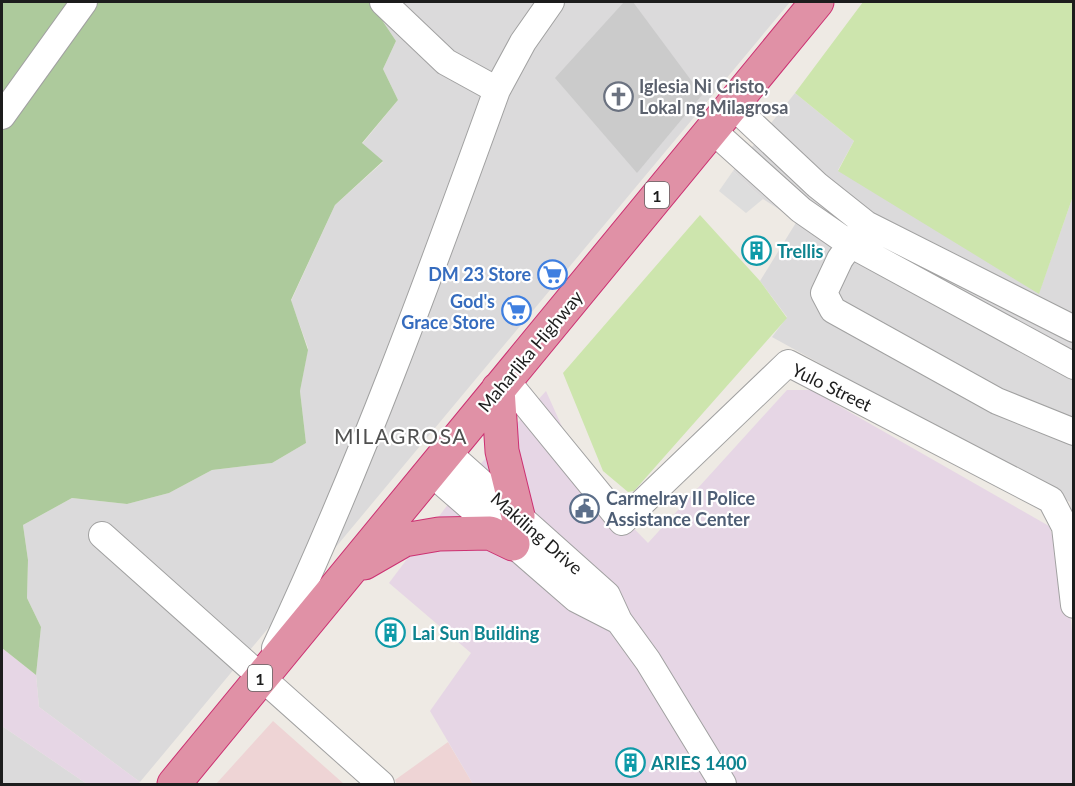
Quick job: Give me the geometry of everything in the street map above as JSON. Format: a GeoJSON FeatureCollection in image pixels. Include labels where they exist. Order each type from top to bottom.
{"type":"FeatureCollection","features":[{"type":"Feature","properties":{"kind":"highway","name":"Maharlika Highway"},"geometry":{"type":"LineString","coordinates":[[174,784],[817,2]]}},
{"type":"Feature","properties":{"kind":"highway"},"geometry":{"type":"LineString","coordinates":[[347,572],[404,540],[467,532],[490,533],[515,530],[502,451],[502,384]]}},
{"type":"Feature","properties":{"kind":"street"},"geometry":{"type":"LineString","coordinates":[[2,116],[84,2]]}},
{"type":"Feature","properties":{"kind":"street"},"geometry":{"type":"LineString","coordinates":[[383,2],[428,42],[446,62],[497,90]]}},
{"type":"Feature","properties":{"kind":"street"},"geometry":{"type":"LineString","coordinates":[[260,678],[319,554],[369,433],[497,90],[523,42],[551,2]]}},
{"type":"Feature","properties":{"kind":"street"},"geometry":{"type":"LineString","coordinates":[[722,117],[817,185],[866,224],[1072,322]]}},
{"type":"Feature","properties":{"kind":"street"},"geometry":{"type":"LineString","coordinates":[[722,117],[801,210],[850,244],[1074,366]]}},
{"type":"Feature","properties":{"kind":"street"},"geometry":{"type":"LineString","coordinates":[[866,224],[850,244],[824,293],[833,310],[997,401],[1074,432]]}},
{"type":"Feature","properties":{"kind":"street","name":"Yulo Street"},"geometry":{"type":"LineString","coordinates":[[502,384],[622,522],[788,363],[1051,500],[1065,527],[1074,605]]}},
{"type":"Feature","properties":{"kind":"street","name":"Makiling Drive"},"geometry":{"type":"LineString","coordinates":[[438,462],[515,530],[576,599],[619,621],[648,661],[723,784]]}},
{"type":"Feature","properties":{"kind":"street"},"geometry":{"type":"LineString","coordinates":[[102,535],[381,784]]}},
{"type":"Feature","properties":{"kind":"shaded area"},"geometry":{"type":"Polygon","coordinates":[[[370,2],[790,2],[140,782],[39,707],[36,675],[41,627],[27,598],[28,560],[23,525],[72,498],[127,504],[169,493],[212,470],[272,463],[306,443],[300,391],[308,348],[291,301],[335,205],[383,162],[362,144],[398,100],[383,69],[396,41],[370,2]]]}},
{"type":"Feature","properties":{"kind":"shaded area"},"geometry":{"type":"Polygon","coordinates":[[[624,2],[633,2],[702,95],[637,173],[555,78],[624,2]]]}},
{"type":"Feature","properties":{"kind":"shaded area"},"geometry":{"type":"Polygon","coordinates":[[[795,93],[854,141],[838,170],[1039,293],[1073,196],[1073,540],[1070,502],[772,337],[787,317],[760,281],[797,221],[763,199],[733,171],[795,93]]]}},
{"type":"Feature","properties":{"kind":"shaded area"},"geometry":{"type":"Polygon","coordinates":[[[733,171],[763,199],[746,213],[719,191],[733,171]]]}},
{"type":"Feature","properties":{"kind":"shaded area"},"geometry":{"type":"Polygon","coordinates":[[[787,390],[811,390],[1049,526],[1067,577],[1074,654],[1073,784],[473,784],[430,711],[471,653],[389,583],[467,479],[546,391],[585,478],[648,543],[787,390]]]}},
{"type":"Feature","properties":{"kind":"shaded area"},"geometry":{"type":"Polygon","coordinates":[[[2,648],[36,675],[39,707],[140,782],[138,784],[87,784],[2,726],[2,648]]]}},
{"type":"Feature","properties":{"kind":"shaded area"},"geometry":{"type":"Polygon","coordinates":[[[273,721],[344,784],[216,784],[273,721]]]}},
{"type":"Feature","properties":{"kind":"shaded area"},"geometry":{"type":"Polygon","coordinates":[[[2,726],[87,784],[2,784],[2,726]]]}},
{"type":"Feature","properties":{"kind":"shaded area"},"geometry":{"type":"Polygon","coordinates":[[[448,742],[473,784],[397,784],[395,780],[448,742]]]}},
{"type":"Feature","properties":{"kind":"green space"},"geometry":{"type":"Polygon","coordinates":[[[2,2],[370,2],[396,41],[383,69],[398,100],[362,143],[383,161],[335,205],[291,300],[308,350],[300,391],[306,443],[272,463],[212,470],[169,493],[127,504],[72,498],[23,525],[28,560],[27,598],[41,627],[36,675],[2,648],[2,2]]]}},
{"type":"Feature","properties":{"kind":"green space"},"geometry":{"type":"Polygon","coordinates":[[[863,2],[1073,2],[1073,196],[1039,294],[838,171],[854,141],[795,93],[863,2]]]}},
{"type":"Feature","properties":{"kind":"green space"},"geometry":{"type":"Polygon","coordinates":[[[700,215],[760,281],[787,318],[634,491],[628,492],[603,471],[563,373],[700,215]]]}},
{"type":"Feature","properties":{"kind":"place","name":"Iglesia Ni Cristo, Lokal ng Milagrosa"},"geometry":{"type":"Point","coordinates":[618,96]}},
{"type":"Feature","properties":{"kind":"place","name":"Trellis"},"geometry":{"type":"Point","coordinates":[756,251]}},
{"type":"Feature","properties":{"kind":"place","name":"DM 23 Store"},"geometry":{"type":"Point","coordinates":[552,274]}},
{"type":"Feature","properties":{"kind":"place","name":"God's Grace Store"},"geometry":{"type":"Point","coordinates":[516,311]}},
{"type":"Feature","properties":{"kind":"place","name":"Carmelray II Police Assistance Center"},"geometry":{"type":"Point","coordinates":[585,508]}},
{"type":"Feature","properties":{"kind":"place","name":"Lai Sun Building"},"geometry":{"type":"Point","coordinates":[391,633]}},
{"type":"Feature","properties":{"kind":"place","name":"ARIES 1400"},"geometry":{"type":"Point","coordinates":[630,763]}},
{"type":"Feature","properties":{"kind":"district","name":"MILAGROSA"},"geometry":{"type":"Point","coordinates":[401,435]}}]}
